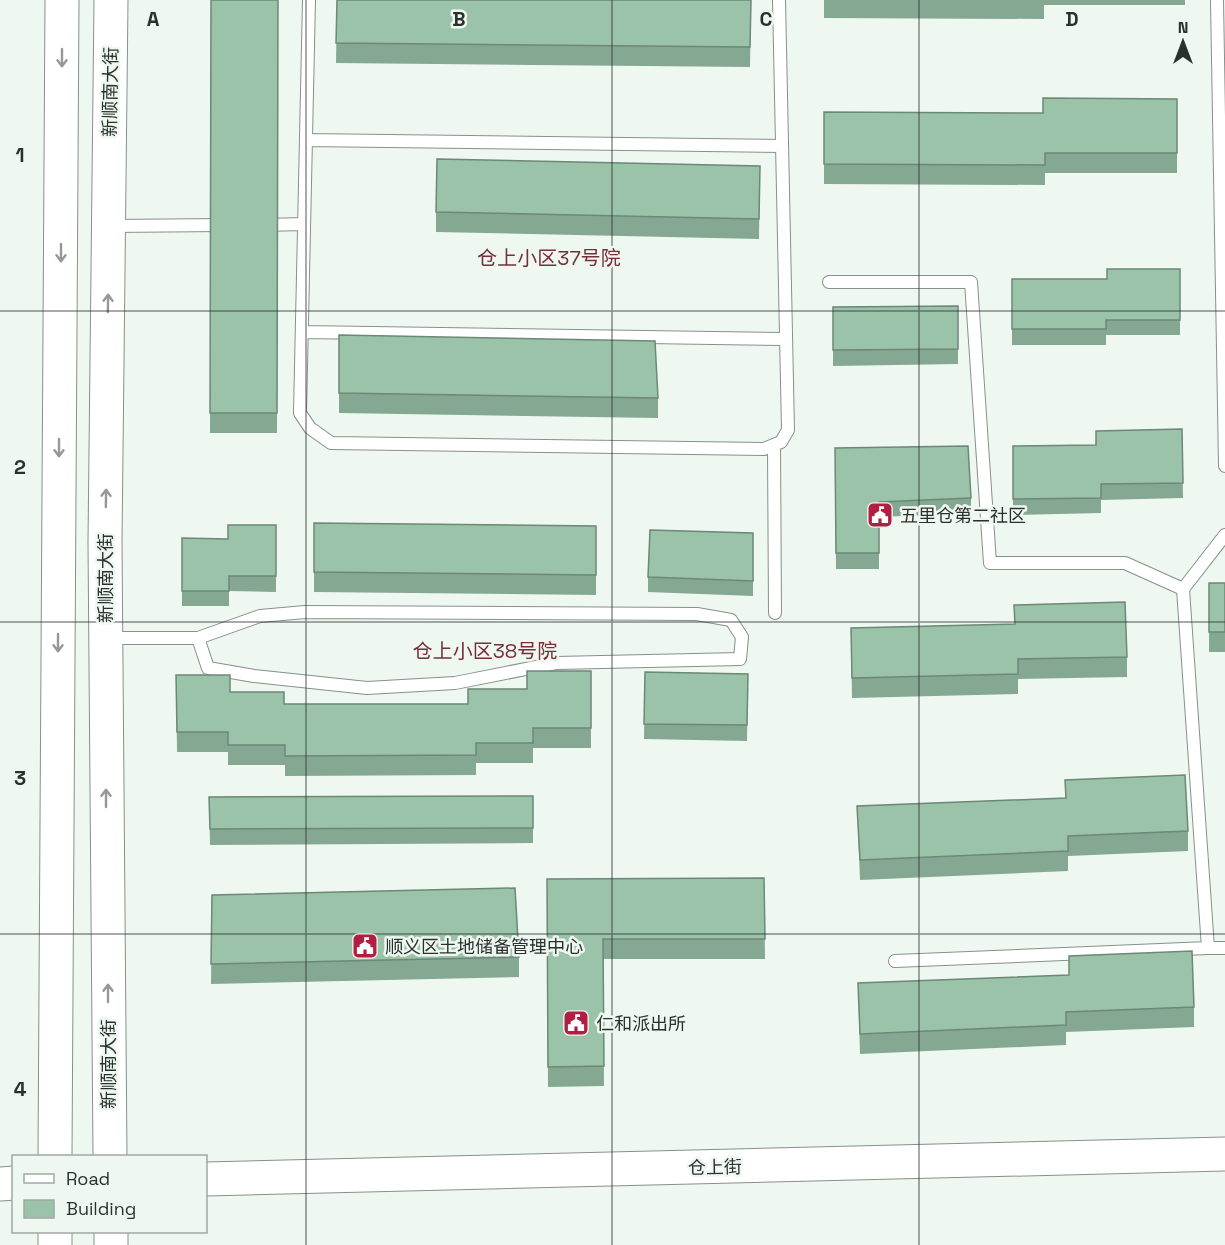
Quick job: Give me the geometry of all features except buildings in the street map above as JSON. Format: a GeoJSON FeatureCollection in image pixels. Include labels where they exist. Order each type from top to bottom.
{"type":"FeatureCollection","features":[{"type":"Feature","properties":{"kind":"main road"},"geometry":{"type":"LineString","coordinates":[[55,1155],[62,0]]}},
{"type":"Feature","properties":{"kind":"main road","name":"新顺南大街"},"geometry":{"type":"LineString","coordinates":[[110,1155],[105,638],[111,0]]}},
{"type":"Feature","properties":{"kind":"main road","name":"仓上街"},"geometry":{"type":"LineString","coordinates":[[207,1179],[1225,1154]]}},
{"type":"Feature","properties":{"kind":"lane"},"geometry":{"type":"LineString","coordinates":[[309,0],[300,413],[310,428],[331,443],[764,449],[782,442],[788,430],[779,0]]}},
{"type":"Feature","properties":{"kind":"lane"},"geometry":{"type":"LineString","coordinates":[[1217,0],[1225,466]]}},
{"type":"Feature","properties":{"kind":"lane"},"geometry":{"type":"LineString","coordinates":[[306,140],[782,146]]}},
{"type":"Feature","properties":{"kind":"lane"},"geometry":{"type":"LineString","coordinates":[[108,226],[304,224]]}},
{"type":"Feature","properties":{"kind":"lane"},"geometry":{"type":"LineString","coordinates":[[829,282],[971,282],[990,563],[1125,563],[1183,589]]}},
{"type":"Feature","properties":{"kind":"lane"},"geometry":{"type":"LineString","coordinates":[[302,332],[786,339]]}},
{"type":"Feature","properties":{"kind":"lane"},"geometry":{"type":"LineString","coordinates":[[774,445],[775,613]]}},
{"type":"Feature","properties":{"kind":"lane"},"geometry":{"type":"LineString","coordinates":[[1208,948],[1183,589],[1225,535]]}},
{"type":"Feature","properties":{"kind":"lane"},"geometry":{"type":"LineString","coordinates":[[105,638],[198,638],[260,616],[305,612],[697,614],[731,620],[742,637],[740,659],[556,663],[455,683],[367,688],[254,676],[208,668],[198,638]]}},
{"type":"Feature","properties":{"kind":"lane"},"geometry":{"type":"LineString","coordinates":[[895,961],[1225,948]]}},
{"type":"Feature","properties":{"kind":"place","name":"五里仓第二社区"},"geometry":{"type":"Point","coordinates":[880,515]}},
{"type":"Feature","properties":{"kind":"place","name":"顺义区土地储备管理中心"},"geometry":{"type":"Point","coordinates":[365,946]}},
{"type":"Feature","properties":{"kind":"place","name":"仁和派出所"},"geometry":{"type":"Point","coordinates":[576,1023]}},
{"type":"Feature","properties":{"kind":"district","name":"仓上小区37号院"},"geometry":{"type":"Point","coordinates":[549,258]}},
{"type":"Feature","properties":{"kind":"district","name":"仓上小区38号院"},"geometry":{"type":"Point","coordinates":[485,651]}}]}
